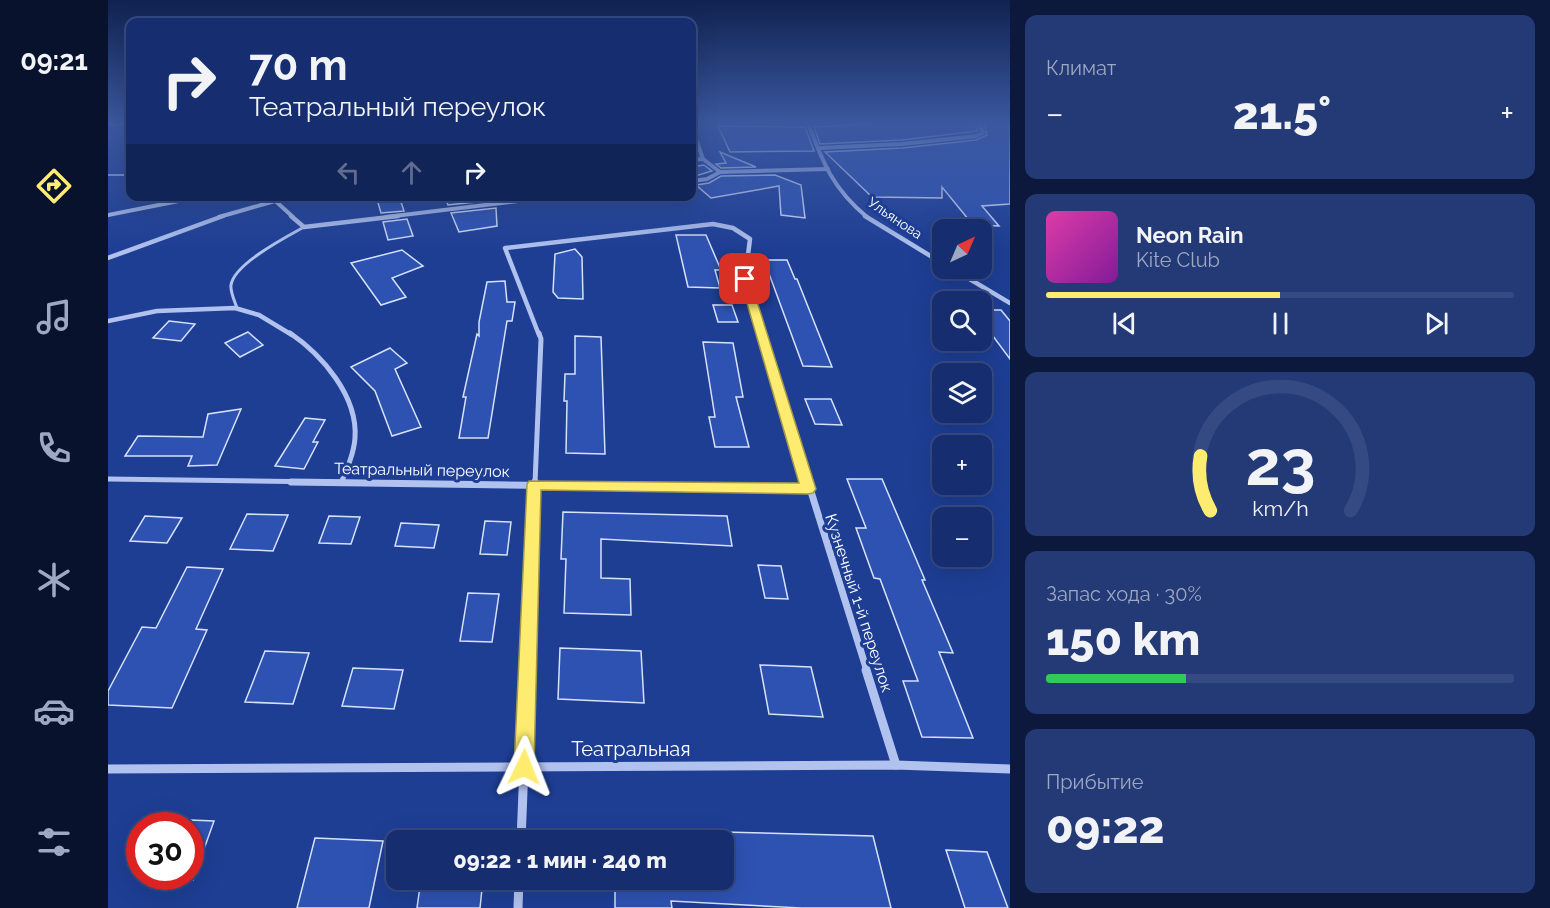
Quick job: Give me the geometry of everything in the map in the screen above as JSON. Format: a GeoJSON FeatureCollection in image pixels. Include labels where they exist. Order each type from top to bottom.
{"type":"FeatureCollection","features":[{"type":"Feature","properties":{"kind":"street"},"geometry":{"type":"LineString","coordinates":[[711,165],[720,172]]}},
{"type":"Feature","properties":{"kind":"street","name":"Ульянова"},"geometry":{"type":"LineString","coordinates":[[826,165],[834,183],[846,199],[866,216],[932,257]]}},
{"type":"Feature","properties":{"kind":"street"},"geometry":{"type":"LineString","coordinates":[[696,180],[707,179],[720,172],[828,169]]}},
{"type":"Feature","properties":{"kind":"street"},"geometry":{"type":"LineString","coordinates":[[108,215],[173,201]]}},
{"type":"Feature","properties":{"kind":"street"},"geometry":{"type":"LineString","coordinates":[[108,258],[241,209],[275,201],[304,227],[519,201]]}},
{"type":"Feature","properties":{"kind":"street","name":"Кузнечный 1-й переулок"},"geometry":{"type":"LineString","coordinates":[[534,484],[541,339],[505,248],[712,224],[735,229],[747,235],[750,239],[745,279],[808,489],[896,765]]}},
{"type":"Feature","properties":{"kind":"street"},"geometry":{"type":"LineString","coordinates":[[970,279],[1010,303]]}},
{"type":"Feature","properties":{"kind":"street"},"geometry":{"type":"LineString","coordinates":[[108,321],[163,310],[237,308],[260,315],[299,341],[337,377],[352,412],[355,435],[351,458],[341,483]]}},
{"type":"Feature","properties":{"kind":"street","name":"Театральный переулок"},"geometry":{"type":"LineString","coordinates":[[108,479],[808,489]]}},
{"type":"Feature","properties":{"kind":"street"},"geometry":{"type":"LineString","coordinates":[[521,830],[534,484]]}},
{"type":"Feature","properties":{"kind":"street","name":"Театральная"},"geometry":{"type":"LineString","coordinates":[[108,769],[896,765],[1010,769]]}},
{"type":"Feature","properties":{"kind":"street"},"geometry":{"type":"LineString","coordinates":[[518,908],[519,890]]}},
{"type":"Feature","properties":{"kind":"lane"},"geometry":{"type":"LineString","coordinates":[[108,175],[126,175]]}},
{"type":"Feature","properties":{"kind":"lane"},"geometry":{"type":"LineString","coordinates":[[237,308],[231,285],[236,276],[268,248],[304,227]]}},
{"type":"Feature","properties":{"kind":"building"},"geometry":{"type":"Polygon","coordinates":[[[704,165],[712,171],[696,176],[696,166],[704,165]]]}},
{"type":"Feature","properties":{"kind":"building"},"geometry":{"type":"Polygon","coordinates":[[[718,165],[756,167],[721,168],[718,165]]]}},
{"type":"Feature","properties":{"kind":"building"},"geometry":{"type":"Polygon","coordinates":[[[839,165],[1010,165],[1010,204],[982,206],[999,226],[992,226],[992,219],[968,219],[942,187],[942,198],[872,197],[839,165]]]}},
{"type":"Feature","properties":{"kind":"building"},"geometry":{"type":"Polygon","coordinates":[[[775,175],[801,185],[805,218],[781,215],[779,186],[711,198],[696,185],[709,183],[721,176],[775,175]]]}},
{"type":"Feature","properties":{"kind":"building"},"geometry":{"type":"Polygon","coordinates":[[[377,201],[401,201],[404,211],[381,213],[377,201]]]}},
{"type":"Feature","properties":{"kind":"building"},"geometry":{"type":"Polygon","coordinates":[[[446,201],[486,201],[448,205],[446,201]]]}},
{"type":"Feature","properties":{"kind":"building"},"geometry":{"type":"Polygon","coordinates":[[[496,208],[497,226],[459,232],[451,213],[496,208]]]}},
{"type":"Feature","properties":{"kind":"building"},"geometry":{"type":"Polygon","coordinates":[[[407,219],[413,236],[388,240],[383,222],[407,219]]]}},
{"type":"Feature","properties":{"kind":"building"},"geometry":{"type":"Polygon","coordinates":[[[676,235],[706,235],[721,270],[715,270],[720,288],[688,287],[676,235]]]}},
{"type":"Feature","properties":{"kind":"building"},"geometry":{"type":"Polygon","coordinates":[[[575,249],[582,257],[583,299],[558,298],[553,292],[555,254],[575,249]]]}},
{"type":"Feature","properties":{"kind":"building"},"geometry":{"type":"Polygon","coordinates":[[[402,250],[423,266],[392,278],[406,297],[381,305],[351,263],[402,250]]]}},
{"type":"Feature","properties":{"kind":"building"},"geometry":{"type":"Polygon","coordinates":[[[764,260],[787,260],[797,279],[832,367],[803,366],[764,260]]]}},
{"type":"Feature","properties":{"kind":"building"},"geometry":{"type":"Polygon","coordinates":[[[505,281],[507,302],[515,302],[512,321],[507,321],[488,438],[459,438],[466,397],[463,397],[477,334],[479,336],[479,322],[487,282],[505,281]]]}},
{"type":"Feature","properties":{"kind":"building"},"geometry":{"type":"Polygon","coordinates":[[[713,305],[732,305],[738,322],[718,322],[713,305]]]}},
{"type":"Feature","properties":{"kind":"building"},"geometry":{"type":"Polygon","coordinates":[[[992,310],[1001,310],[1010,321],[1010,359],[992,335],[992,310]]]}},
{"type":"Feature","properties":{"kind":"building"},"geometry":{"type":"Polygon","coordinates":[[[169,321],[195,324],[181,341],[153,338],[169,321]]]}},
{"type":"Feature","properties":{"kind":"building"},"geometry":{"type":"Polygon","coordinates":[[[248,332],[263,345],[240,357],[225,343],[248,332]]]}},
{"type":"Feature","properties":{"kind":"building"},"geometry":{"type":"Polygon","coordinates":[[[575,336],[601,337],[605,454],[566,453],[565,374],[575,374],[575,336]]]}},
{"type":"Feature","properties":{"kind":"building"},"geometry":{"type":"Polygon","coordinates":[[[703,342],[733,343],[743,397],[736,397],[749,447],[715,447],[709,417],[715,417],[703,342]]]}},
{"type":"Feature","properties":{"kind":"building"},"geometry":{"type":"Polygon","coordinates":[[[390,348],[407,363],[395,369],[421,427],[392,436],[375,391],[351,367],[390,348]]]}},
{"type":"Feature","properties":{"kind":"building"},"geometry":{"type":"Polygon","coordinates":[[[805,399],[831,399],[842,425],[815,424],[805,399]]]}},
{"type":"Feature","properties":{"kind":"building"},"geometry":{"type":"Polygon","coordinates":[[[241,409],[217,465],[188,466],[192,456],[125,456],[138,436],[203,437],[208,414],[241,409]]]}},
{"type":"Feature","properties":{"kind":"building"},"geometry":{"type":"Polygon","coordinates":[[[305,418],[325,420],[313,442],[318,442],[304,469],[275,466],[305,418]]]}},
{"type":"Feature","properties":{"kind":"building"},"geometry":{"type":"Polygon","coordinates":[[[847,479],[882,479],[953,653],[939,652],[973,738],[922,737],[903,681],[918,681],[880,579],[874,578],[856,528],[866,528],[847,479]]]}},
{"type":"Feature","properties":{"kind":"building"},"geometry":{"type":"Polygon","coordinates":[[[563,512],[727,516],[732,546],[601,539],[601,578],[630,579],[631,615],[564,613],[566,559],[561,559],[563,512]]]}},
{"type":"Feature","properties":{"kind":"building"},"geometry":{"type":"Polygon","coordinates":[[[247,514],[288,515],[273,551],[230,549],[247,514]]]}},
{"type":"Feature","properties":{"kind":"building"},"geometry":{"type":"Polygon","coordinates":[[[145,516],[182,518],[167,543],[130,541],[145,516]]]}},
{"type":"Feature","properties":{"kind":"building"},"geometry":{"type":"Polygon","coordinates":[[[329,516],[360,517],[351,544],[319,543],[329,516]]]}},
{"type":"Feature","properties":{"kind":"building"},"geometry":{"type":"Polygon","coordinates":[[[485,521],[511,522],[507,555],[480,554],[485,521]]]}},
{"type":"Feature","properties":{"kind":"building"},"geometry":{"type":"Polygon","coordinates":[[[401,523],[439,525],[434,548],[395,546],[401,523]]]}},
{"type":"Feature","properties":{"kind":"building"},"geometry":{"type":"Polygon","coordinates":[[[758,565],[781,566],[788,599],[765,598],[758,565]]]}},
{"type":"Feature","properties":{"kind":"building"},"geometry":{"type":"Polygon","coordinates":[[[187,567],[223,569],[196,629],[207,630],[172,708],[108,705],[108,691],[142,627],[156,628],[187,567]]]}},
{"type":"Feature","properties":{"kind":"building"},"geometry":{"type":"Polygon","coordinates":[[[468,593],[499,594],[492,642],[460,641],[468,593]]]}},
{"type":"Feature","properties":{"kind":"building"},"geometry":{"type":"Polygon","coordinates":[[[560,648],[641,651],[644,703],[558,699],[560,648]]]}},
{"type":"Feature","properties":{"kind":"building"},"geometry":{"type":"Polygon","coordinates":[[[265,651],[309,653],[293,704],[245,702],[265,651]]]}},
{"type":"Feature","properties":{"kind":"building"},"geometry":{"type":"Polygon","coordinates":[[[760,665],[811,667],[823,717],[769,714],[760,665]]]}},
{"type":"Feature","properties":{"kind":"building"},"geometry":{"type":"Polygon","coordinates":[[[353,668],[403,670],[394,709],[342,706],[353,668]]]}},
{"type":"Feature","properties":{"kind":"building"},"geometry":{"type":"Polygon","coordinates":[[[204,821],[214,821],[204,849],[204,821]]]}},
{"type":"Feature","properties":{"kind":"building"},"geometry":{"type":"Polygon","coordinates":[[[734,832],[873,836],[891,908],[801,908],[671,901],[672,908],[615,908],[615,890],[734,890],[734,832]]]}},
{"type":"Feature","properties":{"kind":"building"},"geometry":{"type":"Polygon","coordinates":[[[315,838],[383,841],[369,908],[297,908],[315,838]]]}},
{"type":"Feature","properties":{"kind":"building"},"geometry":{"type":"Polygon","coordinates":[[[946,850],[987,852],[1008,908],[965,908],[946,850]]]}},
{"type":"Feature","properties":{"kind":"building"},"geometry":{"type":"Polygon","coordinates":[[[419,890],[482,890],[480,908],[417,908],[419,890]]]}},
{"type":"Feature","properties":{"kind":"route"},"geometry":{"type":"LineString","coordinates":[[524,767],[534,484],[808,489],[745,279]]}}]}
